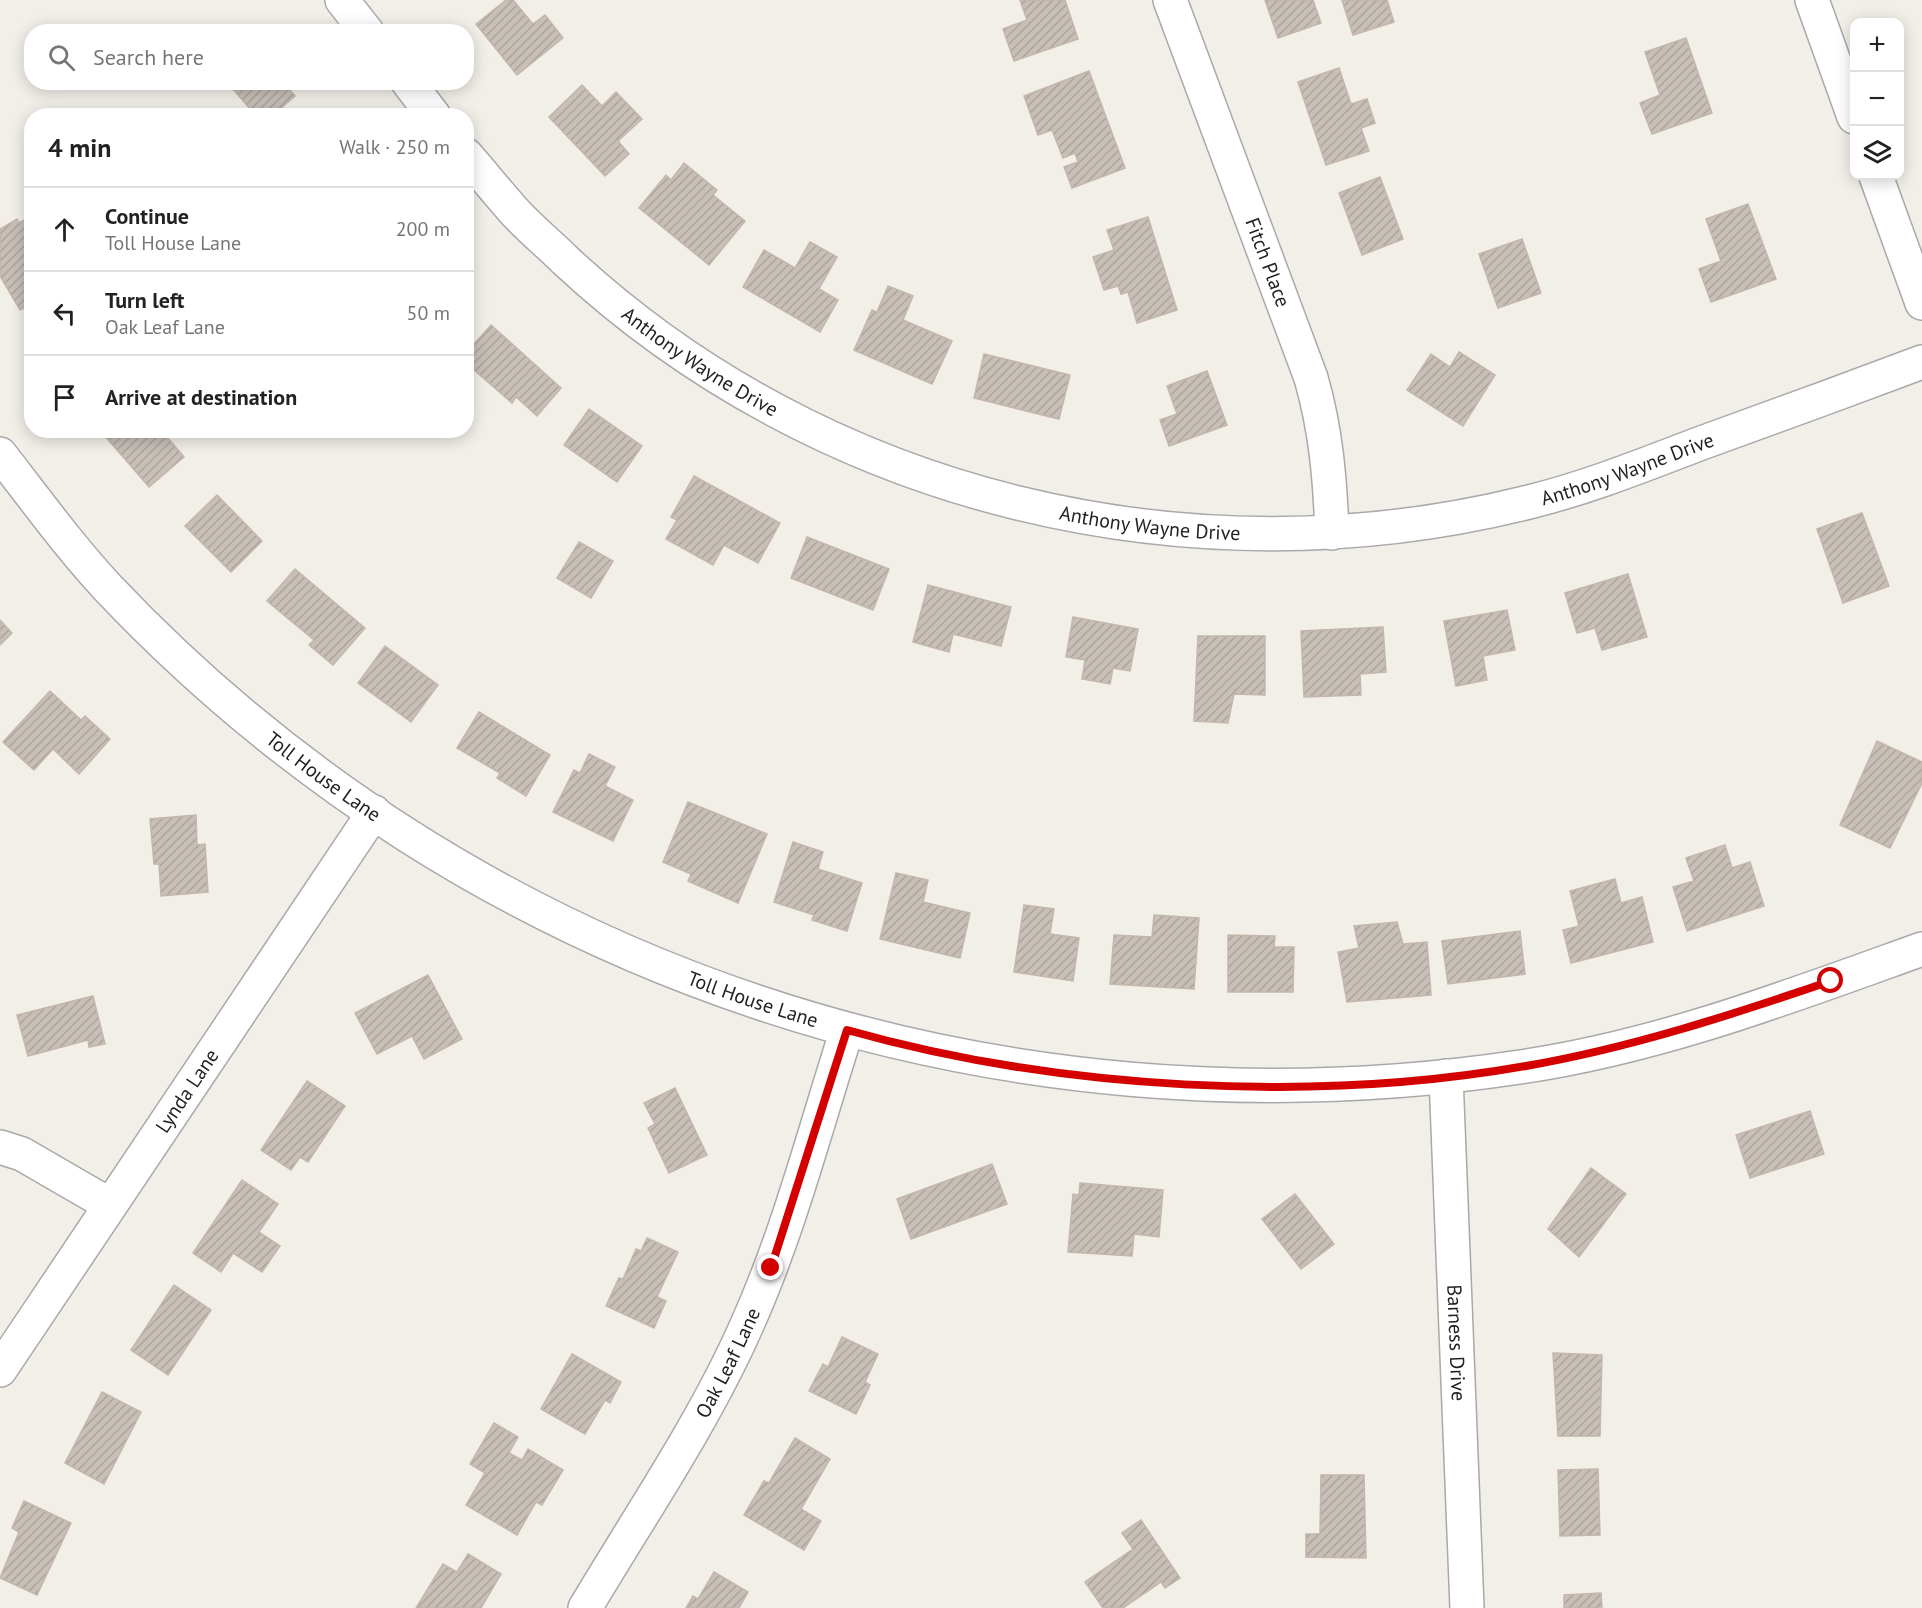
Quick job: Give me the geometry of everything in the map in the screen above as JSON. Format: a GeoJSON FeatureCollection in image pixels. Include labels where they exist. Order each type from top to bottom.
{"type":"FeatureCollection","features":[{"type":"Feature","properties":{"kind":"street"},"geometry":{"type":"LineString","coordinates":[[342,0],[361,24]]}},
{"type":"Feature","properties":{"kind":"street","name":"Fitch Place"},"geometry":{"type":"LineString","coordinates":[[1170,0],[1311,378],[1321,412],[1328,455],[1332,533]]}},
{"type":"Feature","properties":{"kind":"street"},"geometry":{"type":"LineString","coordinates":[[1812,0],[1850,106]]}},
{"type":"Feature","properties":{"kind":"street"},"geometry":{"type":"LineString","coordinates":[[414,90],[428,108]]}},
{"type":"Feature","properties":{"kind":"street","name":"Anthony Wayne Drive"},"geometry":{"type":"LineString","coordinates":[[474,164],[515,212],[595,287],[654,334],[736,389],[799,424],[883,462],[1009,503],[1063,515],[1162,529],[1228,534],[1332,533],[1397,527],[1530,502],[1599,481],[1922,362]]}},
{"type":"Feature","properties":{"kind":"street"},"geometry":{"type":"LineString","coordinates":[[1877,180],[1922,303]]}},
{"type":"Feature","properties":{"kind":"street","name":"Toll House Lane"},"geometry":{"type":"LineString","coordinates":[[0,454],[98,576],[160,640],[251,721],[332,784],[492,886],[567,924],[678,973],[772,1008],[847,1030],[993,1063],[1150,1083],[1305,1086],[1446,1077],[1525,1066],[1704,1024],[1922,949]]}},
{"type":"Feature","properties":{"kind":"street","name":"Lynda Lane"},"geometry":{"type":"LineString","coordinates":[[0,1370],[374,812]]}},
{"type":"Feature","properties":{"kind":"street","name":"Oak Leaf Lane"},"geometry":{"type":"LineString","coordinates":[[585,1608],[707,1404],[746,1329],[771,1268],[847,1030]]}},
{"type":"Feature","properties":{"kind":"street","name":"Barness Drive"},"geometry":{"type":"LineString","coordinates":[[1446,1077],[1467,1608]]}},
{"type":"Feature","properties":{"kind":"street"},"geometry":{"type":"LineString","coordinates":[[0,1147],[22,1154],[110,1205]]}},
{"type":"Feature","properties":{"kind":"building"},"geometry":{"type":"Polygon","coordinates":[[[506,0],[513,0],[533,24],[545,15],[563,38],[517,75],[476,24],[506,0]]]}},
{"type":"Feature","properties":{"kind":"building"},"geometry":{"type":"Polygon","coordinates":[[[1020,0],[1065,0],[1078,39],[1014,61],[1003,29],[1027,20],[1020,0]]]}},
{"type":"Feature","properties":{"kind":"building"},"geometry":{"type":"Polygon","coordinates":[[[1265,0],[1313,0],[1321,23],[1278,38],[1265,0]]]}},
{"type":"Feature","properties":{"kind":"building"},"geometry":{"type":"Polygon","coordinates":[[[1342,0],[1387,0],[1394,22],[1353,35],[1342,0]]]}},
{"type":"Feature","properties":{"kind":"building"},"geometry":{"type":"Polygon","coordinates":[[[1686,38],[1712,113],[1652,134],[1640,103],[1660,95],[1645,52],[1686,38]]]}},
{"type":"Feature","properties":{"kind":"building"},"geometry":{"type":"Polygon","coordinates":[[[1339,68],[1351,104],[1367,99],[1375,123],[1361,128],[1369,151],[1326,165],[1298,82],[1339,68]]]}},
{"type":"Feature","properties":{"kind":"building"},"geometry":{"type":"Polygon","coordinates":[[[1089,71],[1125,168],[1072,188],[1064,167],[1078,162],[1075,153],[1063,158],[1052,130],[1038,135],[1024,96],[1089,71]]]}},
{"type":"Feature","properties":{"kind":"building"},"geometry":{"type":"Polygon","coordinates":[[[582,85],[602,106],[616,92],[642,119],[618,141],[629,154],[605,176],[549,117],[582,85]]]}},
{"type":"Feature","properties":{"kind":"building"},"geometry":{"type":"Polygon","coordinates":[[[234,90],[290,90],[295,96],[281,108],[249,108],[234,90]]]}},
{"type":"Feature","properties":{"kind":"building"},"geometry":{"type":"Polygon","coordinates":[[[684,163],[717,190],[713,195],[745,221],[709,265],[639,208],[666,175],[671,180],[684,163]]]}},
{"type":"Feature","properties":{"kind":"building"},"geometry":{"type":"Polygon","coordinates":[[[1380,177],[1403,239],[1362,255],[1339,193],[1380,177]]]}},
{"type":"Feature","properties":{"kind":"building"},"geometry":{"type":"Polygon","coordinates":[[[1748,204],[1776,279],[1711,302],[1699,269],[1721,261],[1706,219],[1748,204]]]}},
{"type":"Feature","properties":{"kind":"building"},"geometry":{"type":"Polygon","coordinates":[[[1148,217],[1177,310],[1137,323],[1128,292],[1121,294],[1118,286],[1104,290],[1093,257],[1114,250],[1107,230],[1148,217]]]}},
{"type":"Feature","properties":{"kind":"building"},"geometry":{"type":"Polygon","coordinates":[[[17,219],[19,223],[24,220],[24,308],[20,310],[0,276],[0,229],[17,219]]]}},
{"type":"Feature","properties":{"kind":"building"},"geometry":{"type":"Polygon","coordinates":[[[1522,239],[1541,293],[1498,308],[1479,254],[1522,239]]]}},
{"type":"Feature","properties":{"kind":"building"},"geometry":{"type":"Polygon","coordinates":[[[810,242],[837,257],[819,289],[838,300],[820,332],[743,287],[764,250],[795,268],[810,242]]]}},
{"type":"Feature","properties":{"kind":"building"},"geometry":{"type":"Polygon","coordinates":[[[888,286],[913,296],[903,320],[952,341],[932,384],[854,350],[872,310],[877,312],[888,286]]]}},
{"type":"Feature","properties":{"kind":"building"},"geometry":{"type":"Polygon","coordinates":[[[491,325],[561,388],[537,416],[516,397],[512,403],[474,370],[474,344],[491,325]]]}},
{"type":"Feature","properties":{"kind":"building"},"geometry":{"type":"Polygon","coordinates":[[[1459,352],[1495,375],[1463,426],[1407,390],[1431,354],[1450,367],[1459,352]]]}},
{"type":"Feature","properties":{"kind":"building"},"geometry":{"type":"Polygon","coordinates":[[[984,354],[1070,375],[1059,419],[974,398],[984,354]]]}},
{"type":"Feature","properties":{"kind":"building"},"geometry":{"type":"Polygon","coordinates":[[[1207,371],[1227,425],[1169,446],[1160,420],[1177,414],[1167,386],[1207,371]]]}},
{"type":"Feature","properties":{"kind":"building"},"geometry":{"type":"Polygon","coordinates":[[[589,409],[642,446],[617,482],[564,445],[589,409]]]}},
{"type":"Feature","properties":{"kind":"building"},"geometry":{"type":"Polygon","coordinates":[[[107,438],[168,438],[184,457],[149,487],[107,438]]]}},
{"type":"Feature","properties":{"kind":"building"},"geometry":{"type":"Polygon","coordinates":[[[694,476],[780,523],[758,563],[724,545],[713,565],[666,539],[677,520],[671,517],[694,476]]]}},
{"type":"Feature","properties":{"kind":"building"},"geometry":{"type":"Polygon","coordinates":[[[217,495],[262,541],[231,572],[185,526],[217,495]]]}},
{"type":"Feature","properties":{"kind":"building"},"geometry":{"type":"Polygon","coordinates":[[[1862,513],[1889,586],[1843,603],[1817,529],[1862,513]]]}},
{"type":"Feature","properties":{"kind":"building"},"geometry":{"type":"Polygon","coordinates":[[[807,537],[889,569],[873,610],[791,578],[807,537]]]}},
{"type":"Feature","properties":{"kind":"building"},"geometry":{"type":"Polygon","coordinates":[[[579,542],[613,561],[591,598],[557,578],[579,542]]]}},
{"type":"Feature","properties":{"kind":"building"},"geometry":{"type":"Polygon","coordinates":[[[295,569],[365,628],[333,665],[309,645],[314,640],[267,601],[295,569]]]}},
{"type":"Feature","properties":{"kind":"building"},"geometry":{"type":"Polygon","coordinates":[[[1628,574],[1647,637],[1602,650],[1595,628],[1577,633],[1565,593],[1628,574]]]}},
{"type":"Feature","properties":{"kind":"building"},"geometry":{"type":"Polygon","coordinates":[[[928,585],[1011,607],[1001,646],[953,634],[949,652],[913,642],[928,585]]]}},
{"type":"Feature","properties":{"kind":"building"},"geometry":{"type":"Polygon","coordinates":[[[1507,610],[1515,650],[1483,656],[1487,680],[1456,686],[1444,621],[1507,610]]]}},
{"type":"Feature","properties":{"kind":"building"},"geometry":{"type":"Polygon","coordinates":[[[1073,617],[1138,629],[1130,671],[1113,668],[1110,684],[1082,679],[1085,660],[1066,657],[1073,617]]]}},
{"type":"Feature","properties":{"kind":"building"},"geometry":{"type":"Polygon","coordinates":[[[0,620],[12,633],[0,645],[0,620]]]}},
{"type":"Feature","properties":{"kind":"building"},"geometry":{"type":"Polygon","coordinates":[[[1383,627],[1386,672],[1360,674],[1361,695],[1304,697],[1301,631],[1383,627]]]}},
{"type":"Feature","properties":{"kind":"building"},"geometry":{"type":"Polygon","coordinates":[[[1198,636],[1265,636],[1265,695],[1234,694],[1228,723],[1194,721],[1198,636]]]}},
{"type":"Feature","properties":{"kind":"building"},"geometry":{"type":"Polygon","coordinates":[[[385,646],[438,685],[411,722],[358,683],[385,646]]]}},
{"type":"Feature","properties":{"kind":"building"},"geometry":{"type":"Polygon","coordinates":[[[50,691],[81,720],[85,716],[110,739],[79,774],[53,749],[34,770],[3,742],[50,691]]]}},
{"type":"Feature","properties":{"kind":"building"},"geometry":{"type":"Polygon","coordinates":[[[479,712],[550,755],[526,796],[497,778],[500,773],[457,748],[479,712]]]}},
{"type":"Feature","properties":{"kind":"building"},"geometry":{"type":"Polygon","coordinates":[[[1877,741],[1922,762],[1922,783],[1890,848],[1840,825],[1877,741]]]}},
{"type":"Feature","properties":{"kind":"building"},"geometry":{"type":"Polygon","coordinates":[[[589,754],[615,767],[605,786],[633,800],[613,841],[553,812],[574,770],[580,773],[589,754]]]}},
{"type":"Feature","properties":{"kind":"building"},"geometry":{"type":"Polygon","coordinates":[[[688,802],[767,834],[738,903],[688,881],[691,874],[663,862],[688,802]]]}},
{"type":"Feature","properties":{"kind":"building"},"geometry":{"type":"Polygon","coordinates":[[[196,815],[197,845],[205,844],[208,892],[161,896],[159,864],[154,864],[150,819],[196,815]]]}},
{"type":"Feature","properties":{"kind":"building"},"geometry":{"type":"Polygon","coordinates":[[[793,842],[823,852],[818,869],[862,883],[847,931],[812,920],[814,915],[774,902],[793,842]]]}},
{"type":"Feature","properties":{"kind":"building"},"geometry":{"type":"Polygon","coordinates":[[[1725,845],[1732,868],[1750,862],[1764,906],[1687,931],[1673,887],[1694,881],[1686,858],[1725,845]]]}},
{"type":"Feature","properties":{"kind":"building"},"geometry":{"type":"Polygon","coordinates":[[[896,873],[928,880],[923,902],[970,913],[960,958],[880,939],[896,873]]]}},
{"type":"Feature","properties":{"kind":"building"},"geometry":{"type":"Polygon","coordinates":[[[1615,879],[1621,903],[1642,897],[1653,942],[1571,963],[1563,930],[1579,926],[1570,891],[1615,879]]]}},
{"type":"Feature","properties":{"kind":"building"},"geometry":{"type":"Polygon","coordinates":[[[1024,905],[1054,909],[1050,934],[1079,938],[1073,981],[1014,972],[1024,905]]]}},
{"type":"Feature","properties":{"kind":"building"},"geometry":{"type":"Polygon","coordinates":[[[1154,915],[1199,918],[1194,989],[1110,984],[1114,935],[1152,937],[1154,915]]]}},
{"type":"Feature","properties":{"kind":"building"},"geometry":{"type":"Polygon","coordinates":[[[1397,922],[1403,944],[1427,942],[1431,995],[1347,1002],[1338,952],[1359,948],[1354,926],[1397,922]]]}},
{"type":"Feature","properties":{"kind":"building"},"geometry":{"type":"Polygon","coordinates":[[[1520,931],[1525,974],[1448,984],[1442,941],[1520,931]]]}},
{"type":"Feature","properties":{"kind":"building"},"geometry":{"type":"Polygon","coordinates":[[[1228,935],[1275,936],[1274,947],[1294,947],[1293,992],[1228,992],[1228,935]]]}},
{"type":"Feature","properties":{"kind":"building"},"geometry":{"type":"Polygon","coordinates":[[[428,975],[462,1039],[424,1059],[412,1036],[377,1054],[355,1013],[428,975]]]}},
{"type":"Feature","properties":{"kind":"building"},"geometry":{"type":"Polygon","coordinates":[[[93,996],[105,1044],[89,1047],[88,1040],[28,1056],[17,1015],[93,996]]]}},
{"type":"Feature","properties":{"kind":"building"},"geometry":{"type":"Polygon","coordinates":[[[307,1081],[345,1106],[308,1162],[300,1157],[291,1170],[261,1150],[307,1081]]]}},
{"type":"Feature","properties":{"kind":"building"},"geometry":{"type":"Polygon","coordinates":[[[675,1088],[707,1155],[669,1173],[648,1128],[655,1124],[644,1103],[675,1088]]]}},
{"type":"Feature","properties":{"kind":"building"},"geometry":{"type":"Polygon","coordinates":[[[1810,1111],[1824,1154],[1750,1178],[1736,1135],[1810,1111]]]}},
{"type":"Feature","properties":{"kind":"building"},"geometry":{"type":"Polygon","coordinates":[[[992,1164],[1007,1204],[911,1239],[897,1199],[992,1164]]]}},
{"type":"Feature","properties":{"kind":"building"},"geometry":{"type":"Polygon","coordinates":[[[1591,1168],[1626,1194],[1579,1257],[1548,1229],[1591,1168]]]}},
{"type":"Feature","properties":{"kind":"building"},"geometry":{"type":"Polygon","coordinates":[[[242,1180],[278,1204],[259,1232],[280,1246],[262,1272],[233,1253],[221,1272],[193,1253],[242,1180]]]}},
{"type":"Feature","properties":{"kind":"building"},"geometry":{"type":"Polygon","coordinates":[[[1080,1183],[1163,1190],[1159,1237],[1134,1234],[1132,1256],[1068,1252],[1073,1194],[1079,1195],[1080,1183]]]}},
{"type":"Feature","properties":{"kind":"building"},"geometry":{"type":"Polygon","coordinates":[[[1295,1194],[1334,1244],[1301,1269],[1262,1219],[1295,1194]]]}},
{"type":"Feature","properties":{"kind":"building"},"geometry":{"type":"Polygon","coordinates":[[[647,1238],[678,1252],[657,1297],[666,1301],[654,1328],[606,1306],[619,1278],[623,1279],[636,1249],[641,1251],[647,1238]]]}},
{"type":"Feature","properties":{"kind":"building"},"geometry":{"type":"Polygon","coordinates":[[[174,1285],[211,1310],[168,1375],[131,1350],[174,1285]]]}},
{"type":"Feature","properties":{"kind":"building"},"geometry":{"type":"Polygon","coordinates":[[[842,1337],[878,1354],[865,1382],[870,1385],[856,1414],[809,1391],[823,1364],[828,1367],[842,1337]]]}},
{"type":"Feature","properties":{"kind":"building"},"geometry":{"type":"Polygon","coordinates":[[[1553,1353],[1602,1355],[1600,1436],[1558,1436],[1553,1353]]]}},
{"type":"Feature","properties":{"kind":"building"},"geometry":{"type":"Polygon","coordinates":[[[572,1354],[621,1382],[610,1403],[605,1400],[585,1434],[541,1409],[572,1354]]]}},
{"type":"Feature","properties":{"kind":"building"},"geometry":{"type":"Polygon","coordinates":[[[102,1392],[141,1412],[104,1484],[65,1463],[102,1392]]]}},
{"type":"Feature","properties":{"kind":"building"},"geometry":{"type":"Polygon","coordinates":[[[494,1423],[518,1437],[509,1453],[522,1460],[528,1449],[563,1470],[542,1505],[536,1502],[517,1535],[466,1505],[485,1473],[470,1464],[494,1423]]]}},
{"type":"Feature","properties":{"kind":"building"},"geometry":{"type":"Polygon","coordinates":[[[795,1438],[830,1459],[801,1509],[821,1521],[804,1550],[744,1515],[764,1481],[769,1483],[795,1438]]]}},
{"type":"Feature","properties":{"kind":"building"},"geometry":{"type":"Polygon","coordinates":[[[1598,1469],[1600,1535],[1560,1536],[1558,1470],[1598,1469]]]}},
{"type":"Feature","properties":{"kind":"building"},"geometry":{"type":"Polygon","coordinates":[[[1321,1475],[1364,1475],[1366,1558],[1306,1557],[1306,1534],[1320,1534],[1321,1475]]]}},
{"type":"Feature","properties":{"kind":"building"},"geometry":{"type":"Polygon","coordinates":[[[24,1501],[71,1523],[37,1595],[0,1578],[19,1532],[12,1528],[24,1501]]]}},
{"type":"Feature","properties":{"kind":"building"},"geometry":{"type":"Polygon","coordinates":[[[1141,1520],[1180,1578],[1165,1588],[1161,1582],[1123,1608],[1103,1608],[1085,1582],[1133,1549],[1122,1533],[1141,1520]]]}},
{"type":"Feature","properties":{"kind":"building"},"geometry":{"type":"Polygon","coordinates":[[[468,1554],[501,1574],[481,1608],[416,1608],[443,1564],[457,1572],[468,1554]]]}},
{"type":"Feature","properties":{"kind":"building"},"geometry":{"type":"Polygon","coordinates":[[[714,1572],[748,1592],[739,1608],[686,1608],[693,1596],[698,1599],[714,1572]]]}},
{"type":"Feature","properties":{"kind":"building"},"geometry":{"type":"Polygon","coordinates":[[[1601,1593],[1602,1608],[1564,1608],[1564,1595],[1601,1593]]]}},
{"type":"Feature","properties":{"kind":"route"},"geometry":{"type":"LineString","coordinates":[[771,1268],[847,1030],[993,1063],[1049,1072],[1150,1083],[1305,1086],[1416,1080],[1525,1066],[1615,1047],[1704,1024],[1831,981]]}}]}
